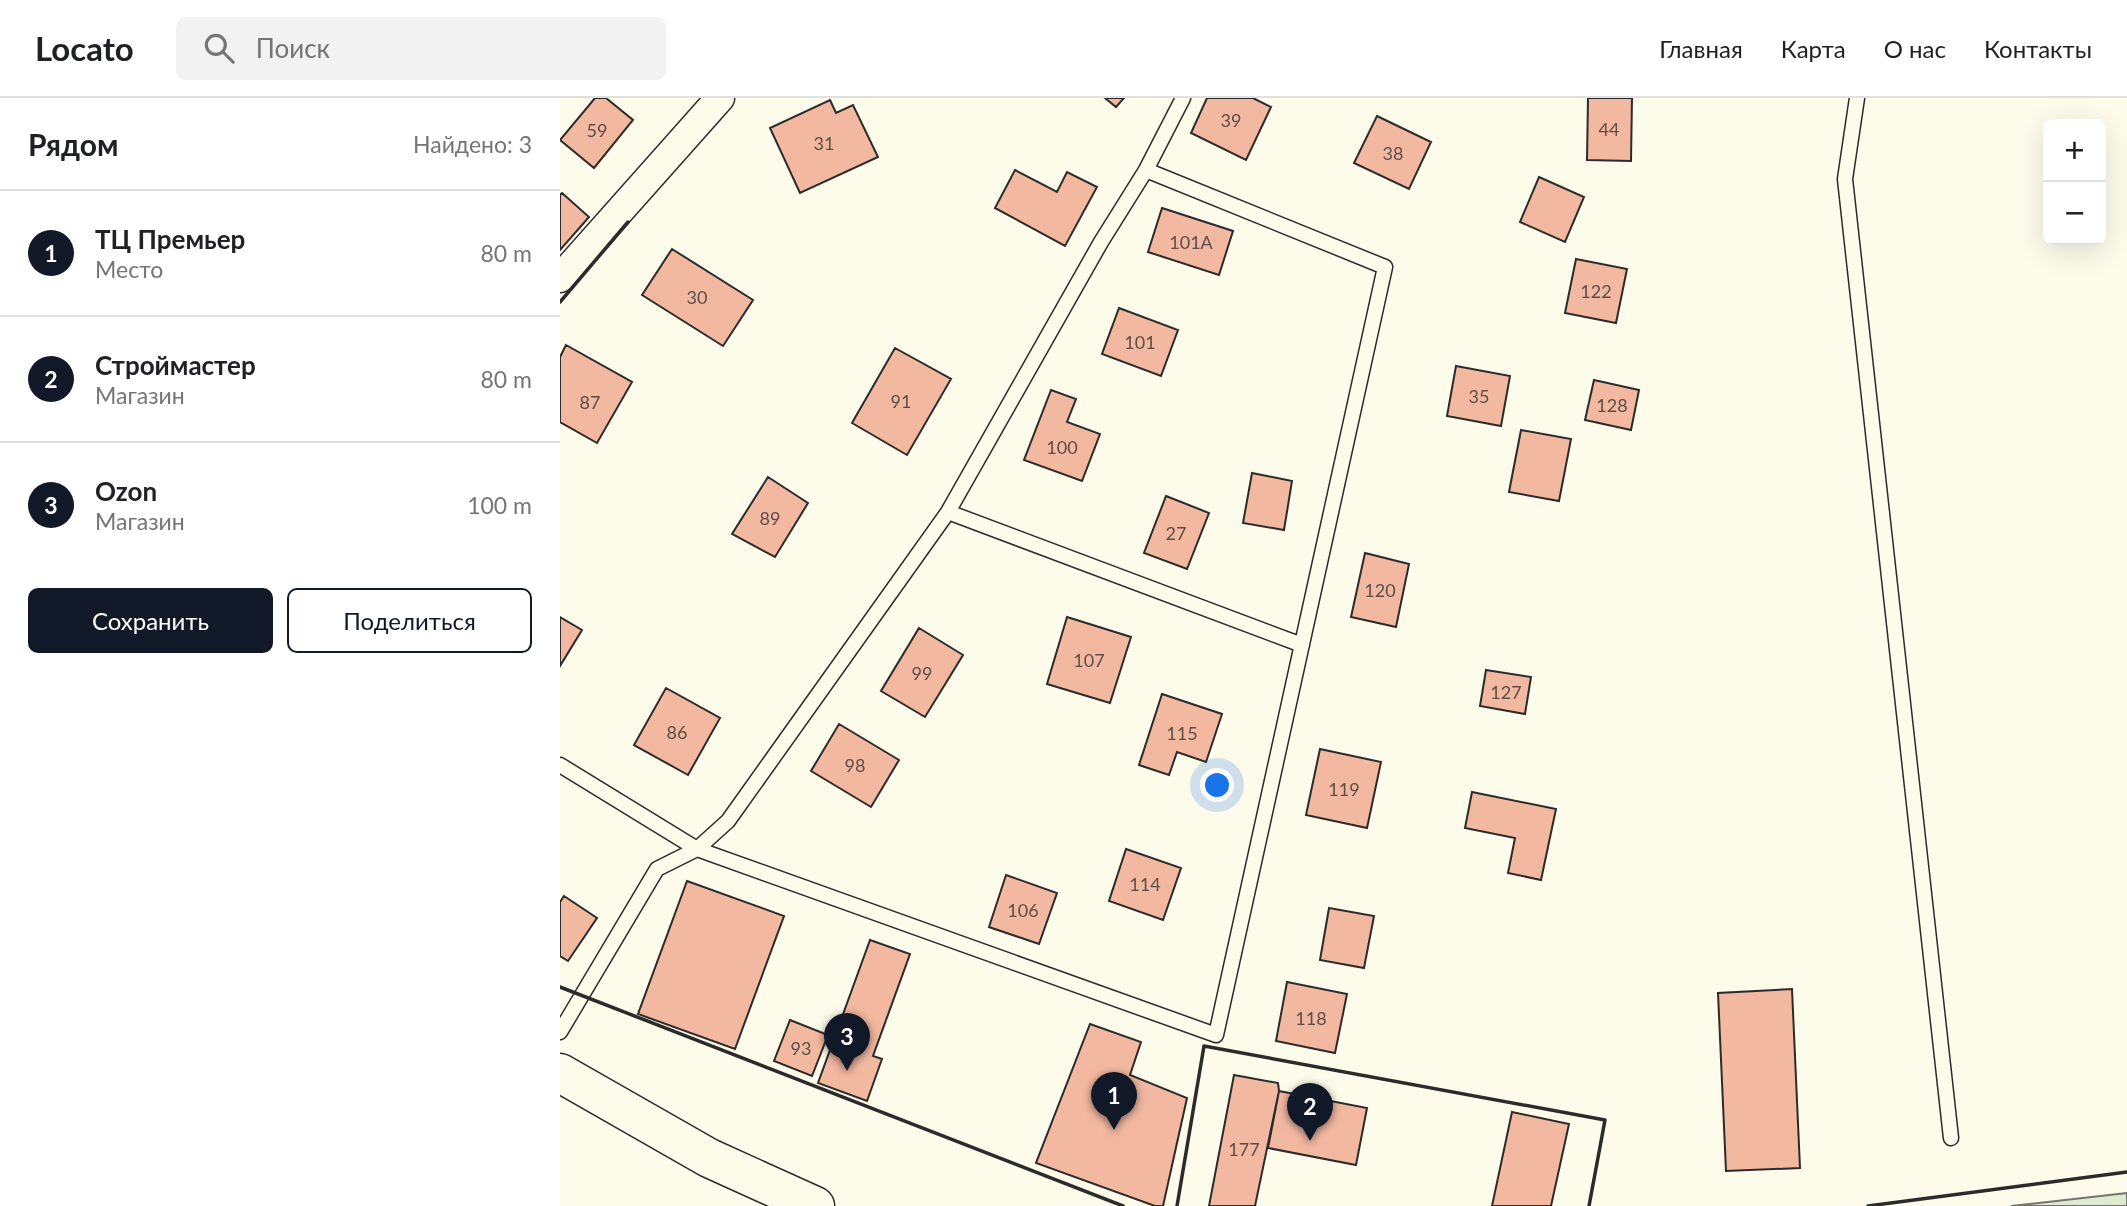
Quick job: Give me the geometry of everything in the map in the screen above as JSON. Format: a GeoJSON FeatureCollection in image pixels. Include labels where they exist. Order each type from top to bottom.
{"type":"FeatureCollection","features":[{"type":"Feature","properties":{"kind":"main road"},"geometry":{"type":"LineString","coordinates":[[560,1073],[709,1158],[815,1206]]}},
{"type":"Feature","properties":{"kind":"street"},"geometry":{"type":"LineString","coordinates":[[560,278],[720,98]]}},
{"type":"Feature","properties":{"kind":"lane"},"geometry":{"type":"LineString","coordinates":[[560,1032],[657,869],[697,849],[727,821],[948,512],[1101,242],[1146,170],[1183,98]]}},
{"type":"Feature","properties":{"kind":"lane"},"geometry":{"type":"LineString","coordinates":[[1857,98],[1845,179],[1951,1138]]}},
{"type":"Feature","properties":{"kind":"lane"},"geometry":{"type":"LineString","coordinates":[[560,765],[697,849],[1216,1035],[1385,267],[1146,170]]}},
{"type":"Feature","properties":{"kind":"lane"},"geometry":{"type":"LineString","coordinates":[[948,512],[1302,645]]}},
{"type":"Feature","properties":{"kind":"green space"},"geometry":{"type":"Polygon","coordinates":[[[2127,1193],[2127,1206],[2011,1206],[2127,1193]]]}},
{"type":"Feature","properties":{"kind":"building"},"geometry":{"type":"Polygon","coordinates":[[[595,98],[606,98],[633,120],[594,168],[560,140],[595,98]]]}},
{"type":"Feature","properties":{"kind":"building"},"geometry":{"type":"Polygon","coordinates":[[[1105,98],[1124,98],[1116,107],[1105,98]]]}},
{"type":"Feature","properties":{"kind":"building"},"geometry":{"type":"Polygon","coordinates":[[[1207,98],[1253,98],[1271,107],[1246,160],[1191,133],[1207,98]]]}},
{"type":"Feature","properties":{"kind":"building"},"geometry":{"type":"Polygon","coordinates":[[[1588,98],[1632,98],[1631,161],[1587,160],[1588,98]]]}},
{"type":"Feature","properties":{"kind":"building"},"geometry":{"type":"Polygon","coordinates":[[[830,100],[836,113],[853,105],[878,157],[800,193],[770,128],[830,100]]]}},
{"type":"Feature","properties":{"kind":"building"},"geometry":{"type":"Polygon","coordinates":[[[1377,116],[1431,142],[1409,189],[1354,163],[1377,116]]]}},
{"type":"Feature","properties":{"kind":"building"},"geometry":{"type":"Polygon","coordinates":[[[1015,170],[1057,192],[1067,172],[1097,187],[1065,246],[995,208],[1015,170]]]}},
{"type":"Feature","properties":{"kind":"building"},"geometry":{"type":"Polygon","coordinates":[[[1539,177],[1584,197],[1565,242],[1520,222],[1539,177]]]}},
{"type":"Feature","properties":{"kind":"building"},"geometry":{"type":"Polygon","coordinates":[[[562,193],[589,217],[560,250],[560,195],[562,193]]]}},
{"type":"Feature","properties":{"kind":"building"},"geometry":{"type":"Polygon","coordinates":[[[1162,208],[1233,231],[1219,275],[1148,252],[1162,208]]]}},
{"type":"Feature","properties":{"kind":"building"},"geometry":{"type":"Polygon","coordinates":[[[672,249],[753,300],[723,346],[642,295],[672,249]]]}},
{"type":"Feature","properties":{"kind":"building"},"geometry":{"type":"Polygon","coordinates":[[[1576,259],[1627,269],[1616,323],[1565,313],[1576,259]]]}},
{"type":"Feature","properties":{"kind":"building"},"geometry":{"type":"Polygon","coordinates":[[[1119,308],[1178,330],[1161,376],[1102,354],[1119,308]]]}},
{"type":"Feature","properties":{"kind":"building"},"geometry":{"type":"Polygon","coordinates":[[[566,345],[632,382],[597,443],[560,422],[560,357],[566,345]]]}},
{"type":"Feature","properties":{"kind":"building"},"geometry":{"type":"Polygon","coordinates":[[[895,348],[951,379],[907,455],[852,423],[895,348]]]}},
{"type":"Feature","properties":{"kind":"building"},"geometry":{"type":"Polygon","coordinates":[[[1456,366],[1510,376],[1501,426],[1447,416],[1456,366]]]}},
{"type":"Feature","properties":{"kind":"building"},"geometry":{"type":"Polygon","coordinates":[[[1594,380],[1639,390],[1631,430],[1585,420],[1594,380]]]}},
{"type":"Feature","properties":{"kind":"building"},"geometry":{"type":"Polygon","coordinates":[[[1051,390],[1076,399],[1067,422],[1100,434],[1082,481],[1024,460],[1051,390]]]}},
{"type":"Feature","properties":{"kind":"building"},"geometry":{"type":"Polygon","coordinates":[[[1521,430],[1571,439],[1559,501],[1509,492],[1521,430]]]}},
{"type":"Feature","properties":{"kind":"building"},"geometry":{"type":"Polygon","coordinates":[[[1252,473],[1292,481],[1284,530],[1243,523],[1252,473]]]}},
{"type":"Feature","properties":{"kind":"building"},"geometry":{"type":"Polygon","coordinates":[[[768,477],[808,503],[775,557],[732,534],[768,477]]]}},
{"type":"Feature","properties":{"kind":"building"},"geometry":{"type":"Polygon","coordinates":[[[1166,496],[1209,513],[1187,569],[1144,553],[1166,496]]]}},
{"type":"Feature","properties":{"kind":"building"},"geometry":{"type":"Polygon","coordinates":[[[1365,553],[1409,564],[1396,627],[1351,617],[1365,553]]]}},
{"type":"Feature","properties":{"kind":"building"},"geometry":{"type":"Polygon","coordinates":[[[560,617],[582,630],[560,666],[560,617]]]}},
{"type":"Feature","properties":{"kind":"building"},"geometry":{"type":"Polygon","coordinates":[[[1067,617],[1131,637],[1110,703],[1047,684],[1067,617]]]}},
{"type":"Feature","properties":{"kind":"building"},"geometry":{"type":"Polygon","coordinates":[[[919,628],[963,655],[925,717],[881,691],[919,628]]]}},
{"type":"Feature","properties":{"kind":"building"},"geometry":{"type":"Polygon","coordinates":[[[1486,670],[1531,677],[1525,714],[1480,706],[1486,670]]]}},
{"type":"Feature","properties":{"kind":"building"},"geometry":{"type":"Polygon","coordinates":[[[666,688],[720,718],[688,775],[634,745],[666,688]]]}},
{"type":"Feature","properties":{"kind":"building"},"geometry":{"type":"Polygon","coordinates":[[[1162,694],[1222,714],[1206,762],[1177,752],[1169,775],[1139,765],[1162,694]]]}},
{"type":"Feature","properties":{"kind":"building"},"geometry":{"type":"Polygon","coordinates":[[[839,724],[899,760],[871,807],[811,771],[839,724]]]}},
{"type":"Feature","properties":{"kind":"building"},"geometry":{"type":"Polygon","coordinates":[[[1320,749],[1381,762],[1367,828],[1306,815],[1320,749]]]}},
{"type":"Feature","properties":{"kind":"building"},"geometry":{"type":"Polygon","coordinates":[[[1472,792],[1556,809],[1541,880],[1508,873],[1515,838],[1465,828],[1472,792]]]}},
{"type":"Feature","properties":{"kind":"building"},"geometry":{"type":"Polygon","coordinates":[[[1126,849],[1181,868],[1163,920],[1109,901],[1126,849]]]}},
{"type":"Feature","properties":{"kind":"building"},"geometry":{"type":"Polygon","coordinates":[[[1006,875],[1057,893],[1039,944],[989,927],[1006,875]]]}},
{"type":"Feature","properties":{"kind":"building"},"geometry":{"type":"Polygon","coordinates":[[[687,881],[784,916],[735,1049],[638,1014],[687,881]]]}},
{"type":"Feature","properties":{"kind":"building"},"geometry":{"type":"Polygon","coordinates":[[[564,896],[597,918],[568,961],[560,956],[560,902],[564,896]]]}},
{"type":"Feature","properties":{"kind":"building"},"geometry":{"type":"Polygon","coordinates":[[[1329,908],[1374,916],[1364,968],[1320,960],[1329,908]]]}},
{"type":"Feature","properties":{"kind":"building"},"geometry":{"type":"Polygon","coordinates":[[[870,940],[910,954],[873,1056],[882,1059],[867,1101],[818,1083],[870,940]]]}},
{"type":"Feature","properties":{"kind":"building"},"geometry":{"type":"Polygon","coordinates":[[[1287,982],[1347,994],[1335,1053],[1276,1041],[1287,982]]]}},
{"type":"Feature","properties":{"kind":"building"},"geometry":{"type":"Polygon","coordinates":[[[1792,989],[1800,1168],[1726,1171],[1718,993],[1792,989]]]}},
{"type":"Feature","properties":{"kind":"building"},"geometry":{"type":"Polygon","coordinates":[[[790,1020],[828,1035],[812,1076],[774,1061],[790,1020]]]}},
{"type":"Feature","properties":{"kind":"building"},"geometry":{"type":"Polygon","coordinates":[[[1090,1024],[1141,1042],[1130,1075],[1187,1098],[1163,1206],[1155,1206],[1036,1163],[1090,1024]]]}},
{"type":"Feature","properties":{"kind":"building"},"geometry":{"type":"Polygon","coordinates":[[[1234,1075],[1278,1083],[1279,1091],[1255,1206],[1209,1206],[1234,1075]]]}},
{"type":"Feature","properties":{"kind":"building"},"geometry":{"type":"Polygon","coordinates":[[[1279,1091],[1367,1108],[1356,1165],[1268,1148],[1279,1091]]]}},
{"type":"Feature","properties":{"kind":"building"},"geometry":{"type":"Polygon","coordinates":[[[1512,1112],[1569,1124],[1551,1206],[1492,1206],[1512,1112]]]}},
{"type":"Feature","properties":{"kind":"wall"},"geometry":{"type":"LineString","coordinates":[[560,302],[628,222]]}},
{"type":"Feature","properties":{"kind":"wall"},"geometry":{"type":"LineString","coordinates":[[560,987],[1123,1206]]}},
{"type":"Feature","properties":{"kind":"wall"},"geometry":{"type":"LineString","coordinates":[[1177,1206],[1204,1046],[1605,1120],[1589,1206]]}},
{"type":"Feature","properties":{"kind":"wall"},"geometry":{"type":"LineString","coordinates":[[1868,1206],[2127,1172]]}},
{"type":"Feature","properties":{"kind":"place","name":"Ozon"},"geometry":{"type":"Point","coordinates":[847,1071]}},
{"type":"Feature","properties":{"kind":"place","name":"ТЦ Премьер"},"geometry":{"type":"Point","coordinates":[1114,1130]}},
{"type":"Feature","properties":{"kind":"place","name":"Строймастер"},"geometry":{"type":"Point","coordinates":[1310,1141]}}]}
